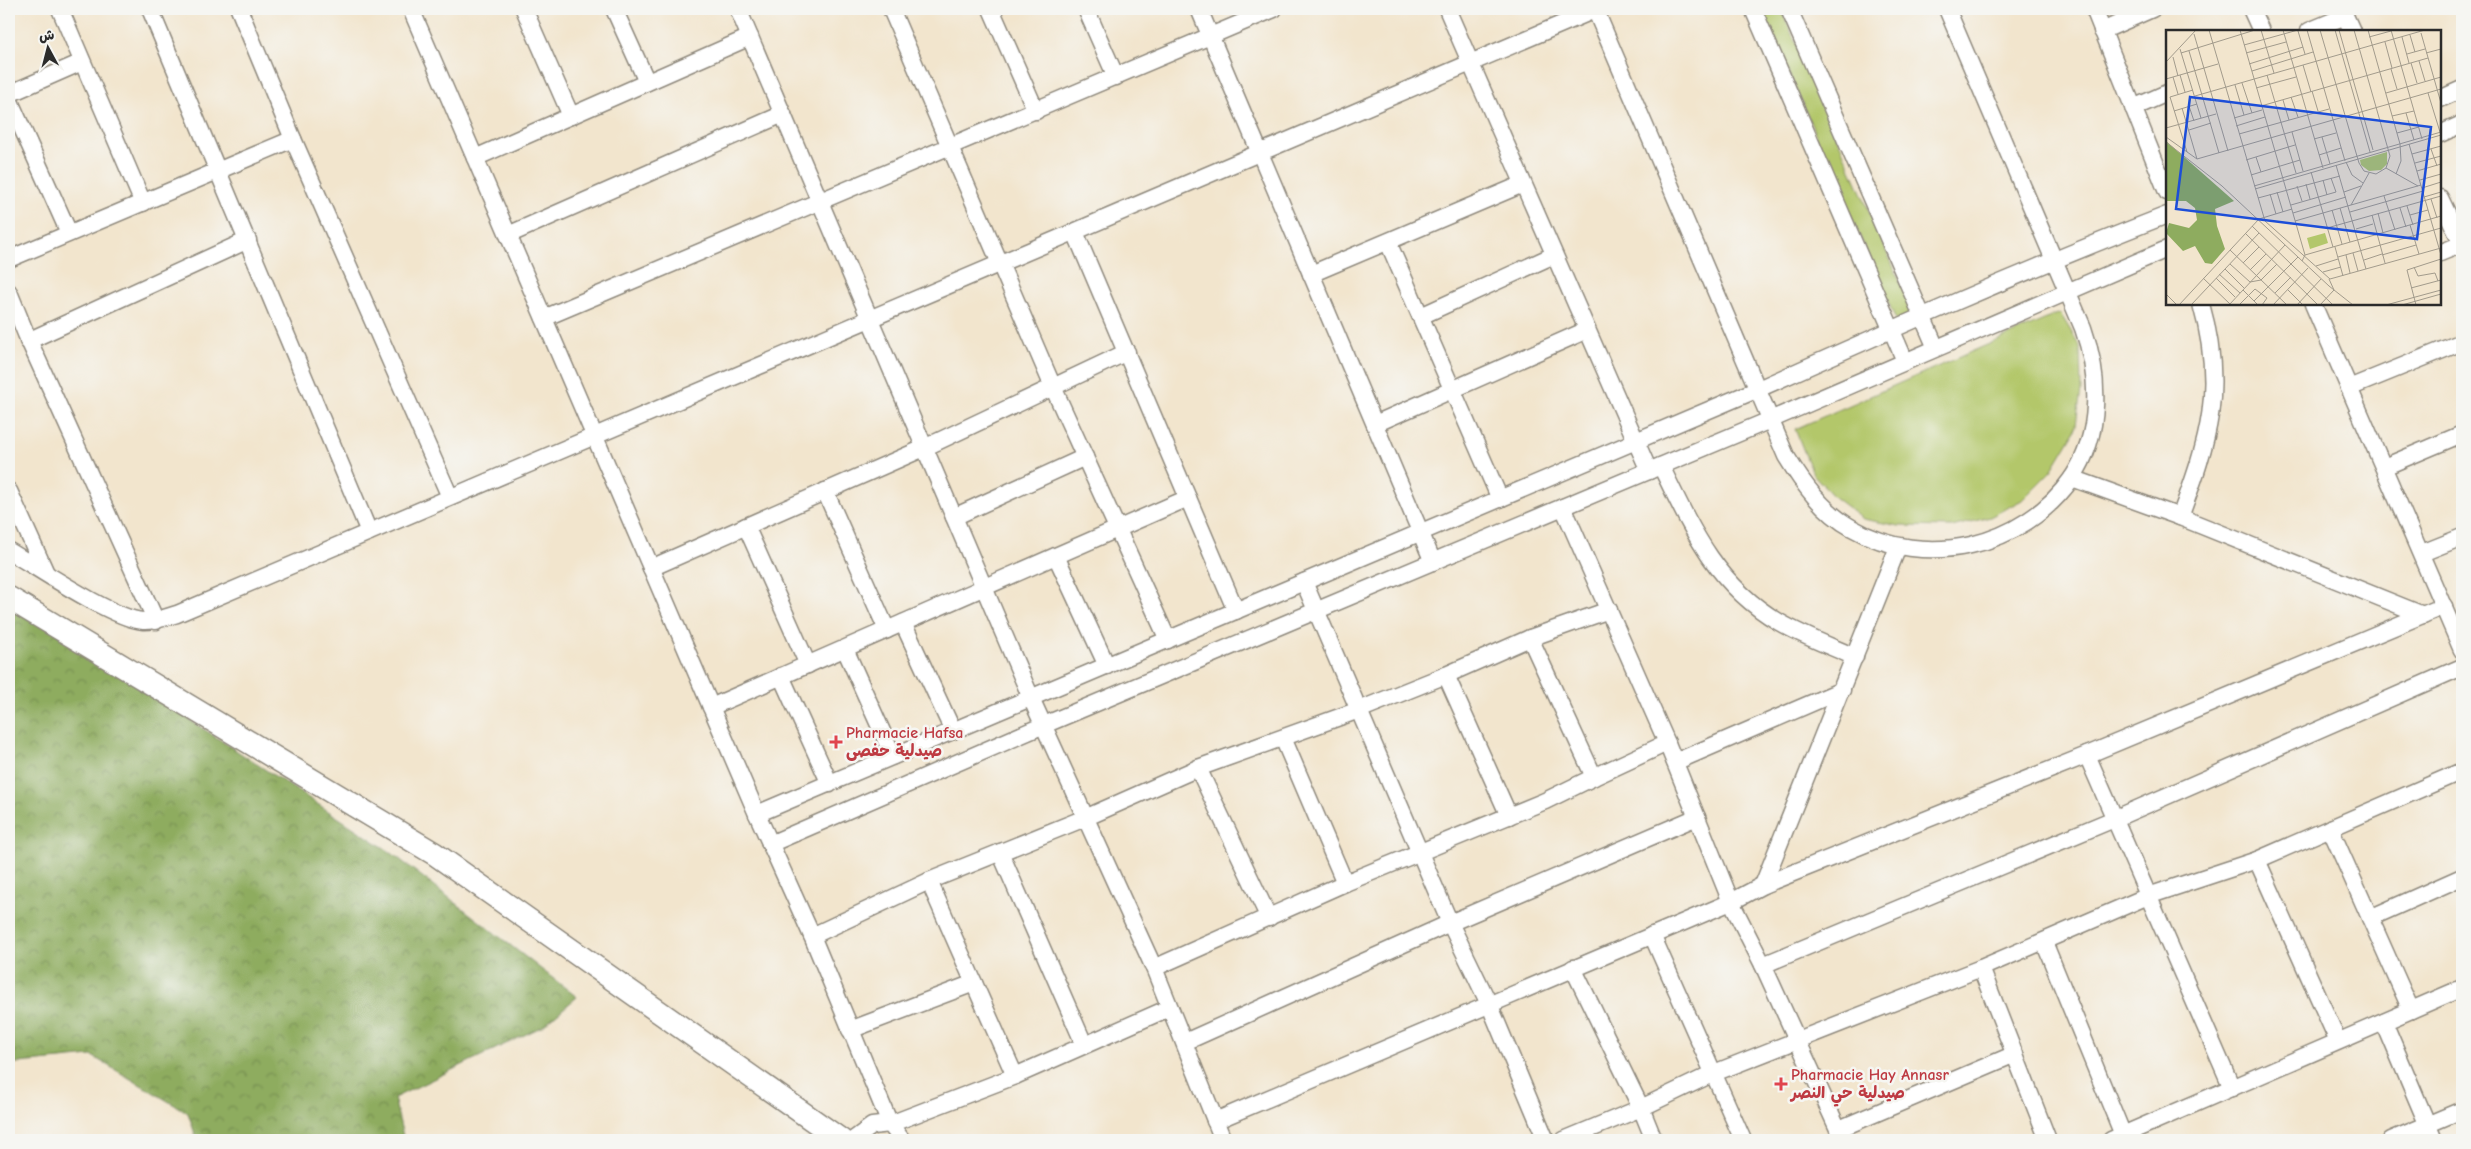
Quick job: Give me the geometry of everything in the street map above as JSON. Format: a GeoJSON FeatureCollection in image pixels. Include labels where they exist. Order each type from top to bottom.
{"type":"FeatureCollection","features":[{"type":"Feature","properties":{"kind":"street"},"geometry":{"type":"LineString","coordinates":[[60,9],[143,203]]}},
{"type":"Feature","properties":{"kind":"street"},"geometry":{"type":"LineString","coordinates":[[150,9],[220,171],[369,532]]}},
{"type":"Feature","properties":{"kind":"street"},"geometry":{"type":"LineString","coordinates":[[238,9],[450,497]]}},
{"type":"Feature","properties":{"kind":"street"},"geometry":{"type":"LineString","coordinates":[[411,9],[757,814],[812,936],[890,1124],[902,1140]]}},
{"type":"Feature","properties":{"kind":"street"},"geometry":{"type":"LineString","coordinates":[[524,9],[571,116]]}},
{"type":"Feature","properties":{"kind":"street"},"geometry":{"type":"LineString","coordinates":[[614,9],[647,82]]}},
{"type":"Feature","properties":{"kind":"street"},"geometry":{"type":"LineString","coordinates":[[738,9],[1031,698],[1154,968],[1223,1140]]}},
{"type":"Feature","properties":{"kind":"street"},"geometry":{"type":"LineString","coordinates":[[891,9],[999,264],[1168,640]]}},
{"type":"Feature","properties":{"kind":"street"},"geometry":{"type":"LineString","coordinates":[[991,9],[1036,110]]}},
{"type":"Feature","properties":{"kind":"street"},"geometry":{"type":"LineString","coordinates":[[1086,9],[1116,77]]}},
{"type":"Feature","properties":{"kind":"street"},"geometry":{"type":"LineString","coordinates":[[1199,9],[1434,562]]}},
{"type":"Feature","properties":{"kind":"street"},"geometry":{"type":"LineString","coordinates":[[544,318],[820,203],[1274,9]]}},
{"type":"Feature","properties":{"kind":"street"},"geometry":{"type":"LineString","coordinates":[[1447,9],[1636,441],[1704,550],[1719,571],[1738,590],[1779,622],[1855,657]]}},
{"type":"Feature","properties":{"kind":"street"},"geometry":{"type":"LineString","coordinates":[[9,551],[120,615],[132,620],[156,621],[1596,9],[1756,390],[1786,456],[1814,497],[1851,528],[1898,547],[1947,550],[1970,546],[1992,539],[2035,515],[2054,499],[2072,478],[2083,456],[2090,435],[2096,389],[2094,366],[2089,345],[1947,9]]}},
{"type":"Feature","properties":{"kind":"street"},"geometry":{"type":"LineString","coordinates":[[1753,9],[1905,361]]}},
{"type":"Feature","properties":{"kind":"street"},"geometry":{"type":"LineString","coordinates":[[1789,9],[1936,348]]}},
{"type":"Feature","properties":{"kind":"street"},"geometry":{"type":"LineString","coordinates":[[2094,9],[2166,190]]}},
{"type":"Feature","properties":{"kind":"street"},"geometry":{"type":"LineString","coordinates":[[2102,30],[2152,9]]}},
{"type":"Feature","properties":{"kind":"street"},"geometry":{"type":"LineString","coordinates":[[2251,9],[2261,30]]}},
{"type":"Feature","properties":{"kind":"street"},"geometry":{"type":"LineString","coordinates":[[2311,30],[2344,12],[2352,30]]}},
{"type":"Feature","properties":{"kind":"street"},"geometry":{"type":"LineString","coordinates":[[475,158],[750,37]]}},
{"type":"Feature","properties":{"kind":"street"},"geometry":{"type":"LineString","coordinates":[[9,94],[82,62]]}},
{"type":"Feature","properties":{"kind":"street"},"geometry":{"type":"LineString","coordinates":[[2441,99],[2462,89]]}},
{"type":"Feature","properties":{"kind":"street"},"geometry":{"type":"LineString","coordinates":[[2133,108],[2166,93]]}},
{"type":"Feature","properties":{"kind":"street"},"geometry":{"type":"LineString","coordinates":[[9,99],[69,233]]}},
{"type":"Feature","properties":{"kind":"street"},"geometry":{"type":"LineString","coordinates":[[508,235],[782,114]]}},
{"type":"Feature","properties":{"kind":"street"},"geometry":{"type":"LineString","coordinates":[[2441,134],[2462,124]]}},
{"type":"Feature","properties":{"kind":"street"},"geometry":{"type":"LineString","coordinates":[[9,259],[293,139]]}},
{"type":"Feature","properties":{"kind":"street"},"geometry":{"type":"LineString","coordinates":[[1311,274],[1523,184]]}},
{"type":"Feature","properties":{"kind":"street"},"geometry":{"type":"LineString","coordinates":[[2441,200],[2462,244],[2441,253]]}},
{"type":"Feature","properties":{"kind":"street"},"geometry":{"type":"LineString","coordinates":[[757,814],[1756,390],[1891,329],[2052,260],[2166,215]]}},
{"type":"Feature","properties":{"kind":"street"},"geometry":{"type":"LineString","coordinates":[[1075,232],[1236,611]]}},
{"type":"Feature","properties":{"kind":"street"},"geometry":{"type":"LineString","coordinates":[[28,341],[248,240]]}},
{"type":"Feature","properties":{"kind":"street"},"geometry":{"type":"LineString","coordinates":[[1388,242],[1500,499]]}},
{"type":"Feature","properties":{"kind":"street"},"geometry":{"type":"LineString","coordinates":[[770,844],[1044,725],[1770,420],[2166,248]]}},
{"type":"Feature","properties":{"kind":"street"},"geometry":{"type":"LineString","coordinates":[[1420,316],[1554,255]]}},
{"type":"Feature","properties":{"kind":"street"},"geometry":{"type":"LineString","coordinates":[[9,292],[28,341],[156,621]]}},
{"type":"Feature","properties":{"kind":"street"},"geometry":{"type":"LineString","coordinates":[[2180,517],[2198,467],[2212,413],[2212,360],[2201,305]]}},
{"type":"Feature","properties":{"kind":"street"},"geometry":{"type":"LineString","coordinates":[[2313,305],[2444,606],[2457,625],[2462,650]]}},
{"type":"Feature","properties":{"kind":"street"},"geometry":{"type":"LineString","coordinates":[[1375,424],[1587,330]]}},
{"type":"Feature","properties":{"kind":"street"},"geometry":{"type":"LineString","coordinates":[[2349,388],[2462,342]]}},
{"type":"Feature","properties":{"kind":"street"},"geometry":{"type":"LineString","coordinates":[[651,568],[924,448],[1127,352]]}},
{"type":"Feature","properties":{"kind":"street"},"geometry":{"type":"LineString","coordinates":[[2384,466],[2462,434]]}},
{"type":"Feature","properties":{"kind":"street"},"geometry":{"type":"LineString","coordinates":[[954,517],[1085,457]]}},
{"type":"Feature","properties":{"kind":"street"},"geometry":{"type":"LineString","coordinates":[[2072,478],[2180,517],[2423,615]]}},
{"type":"Feature","properties":{"kind":"street"},"geometry":{"type":"LineString","coordinates":[[9,491],[46,573]]}},
{"type":"Feature","properties":{"kind":"street"},"geometry":{"type":"LineString","coordinates":[[825,491],[887,630]]}},
{"type":"Feature","properties":{"kind":"street"},"geometry":{"type":"LineString","coordinates":[[711,707],[1188,498]]}},
{"type":"Feature","properties":{"kind":"street"},"geometry":{"type":"LineString","coordinates":[[1563,507],[1667,743],[1731,902],[1763,965],[1841,1134],[2014,1054]]}},
{"type":"Feature","properties":{"kind":"street"},"geometry":{"type":"LineString","coordinates":[[746,526],[808,665]]}},
{"type":"Feature","properties":{"kind":"street"},"geometry":{"type":"LineString","coordinates":[[2422,553],[2462,537]]}},
{"type":"Feature","properties":{"kind":"street"},"geometry":{"type":"LineString","coordinates":[[1764,886],[1898,547]]}},
{"type":"Feature","properties":{"kind":"street"},"geometry":{"type":"LineString","coordinates":[[1056,556],[1107,666]]}},
{"type":"Feature","properties":{"kind":"street"},"geometry":{"type":"LineString","coordinates":[[1304,582],[1450,923],[1490,1006],[1546,1140]]}},
{"type":"Feature","properties":{"kind":"street"},"geometry":{"type":"LineString","coordinates":[[9,598],[435,854],[841,1140]]}},
{"type":"Feature","properties":{"kind":"street"},"geometry":{"type":"LineString","coordinates":[[1215,1121],[1490,1006],[1573,968],[1731,902],[1764,886],[2087,755],[2444,606]]}},
{"type":"Feature","properties":{"kind":"street"},"geometry":{"type":"LineString","coordinates":[[812,936],[928,881],[1085,818],[1198,768],[1359,710],[1446,675],[1530,638],[1609,610]]}},
{"type":"Feature","properties":{"kind":"street"},"geometry":{"type":"LineString","coordinates":[[903,623],[953,731]]}},
{"type":"Feature","properties":{"kind":"street"},"geometry":{"type":"LineString","coordinates":[[1530,638],[1594,777]]}},
{"type":"Feature","properties":{"kind":"street"},"geometry":{"type":"LineString","coordinates":[[844,649],[894,756]]}},
{"type":"Feature","properties":{"kind":"street"},"geometry":{"type":"LineString","coordinates":[[1763,965],[2114,819],[2462,667]]}},
{"type":"Feature","properties":{"kind":"street"},"geometry":{"type":"LineString","coordinates":[[1446,675],[1509,816]]}},
{"type":"Feature","properties":{"kind":"street"},"geometry":{"type":"LineString","coordinates":[[781,676],[830,784]]}},
{"type":"Feature","properties":{"kind":"street"},"geometry":{"type":"LineString","coordinates":[[1675,762],[1842,690]]}},
{"type":"Feature","properties":{"kind":"street"},"geometry":{"type":"LineString","coordinates":[[1283,738],[1345,884]]}},
{"type":"Feature","properties":{"kind":"street"},"geometry":{"type":"LineString","coordinates":[[1154,968],[1420,852],[1546,801],[1667,743]]}},
{"type":"Feature","properties":{"kind":"street"},"geometry":{"type":"LineString","coordinates":[[2087,755],[2232,1088]]}},
{"type":"Feature","properties":{"kind":"street"},"geometry":{"type":"LineString","coordinates":[[1198,768],[1269,918]]}},
{"type":"Feature","properties":{"kind":"street"},"geometry":{"type":"LineString","coordinates":[[1564,1140],[1641,1108],[1714,1073],[1981,968],[2148,896],[2257,860],[2462,771]]}},
{"type":"Feature","properties":{"kind":"street"},"geometry":{"type":"LineString","coordinates":[[1185,1042],[1450,923],[1697,816]]}},
{"type":"Feature","properties":{"kind":"street"},"geometry":{"type":"LineString","coordinates":[[2330,828],[2411,1010]]}},
{"type":"Feature","properties":{"kind":"street"},"geometry":{"type":"LineString","coordinates":[[1000,852],[1084,1044]]}},
{"type":"Feature","properties":{"kind":"street"},"geometry":{"type":"LineString","coordinates":[[2257,860],[2338,1042]]}},
{"type":"Feature","properties":{"kind":"street"},"geometry":{"type":"LineString","coordinates":[[2370,918],[2462,877]]}},
{"type":"Feature","properties":{"kind":"street"},"geometry":{"type":"LineString","coordinates":[[928,881],[1015,1076]]}},
{"type":"Feature","properties":{"kind":"street"},"geometry":{"type":"LineString","coordinates":[[1652,935],[1743,1140]]}},
{"type":"Feature","properties":{"kind":"street"},"geometry":{"type":"LineString","coordinates":[[2044,942],[2117,1138],[2462,988]]}},
{"type":"Feature","properties":{"kind":"street"},"geometry":{"type":"LineString","coordinates":[[1573,968],[1641,1108],[1654,1140]]}},
{"type":"Feature","properties":{"kind":"street"},"geometry":{"type":"LineString","coordinates":[[1981,968],[2048,1140]]}},
{"type":"Feature","properties":{"kind":"street"},"geometry":{"type":"LineString","coordinates":[[850,1030],[974,983]]}},
{"type":"Feature","properties":{"kind":"street"},"geometry":{"type":"LineString","coordinates":[[853,1140],[872,1126],[890,1124],[1015,1076],[1169,1008]]}},
{"type":"Feature","properties":{"kind":"street"},"geometry":{"type":"LineString","coordinates":[[2384,1022],[2434,1140]]}},
{"type":"Feature","properties":{"kind":"street"},"geometry":{"type":"LineString","coordinates":[[2391,1140],[2462,1110]]}},
{"type":"Feature","properties":{"kind":"green space"},"geometry":{"type":"Polygon","coordinates":[[[1761,9],[1781,9],[1917,321],[1900,329],[1761,9]]]}},
{"type":"Feature","properties":{"kind":"green space"},"geometry":{"type":"Polygon","coordinates":[[[2060,313],[2080,346],[2081,391],[2075,431],[2051,471],[2022,500],[1990,517],[1952,527],[1899,526],[1863,519],[1834,497],[1813,474],[1795,429],[2060,313]]]}},
{"type":"Feature","properties":{"kind":"green space"},"geometry":{"type":"Polygon","coordinates":[[[9,601],[389,851],[577,997],[543,1026],[394,1098],[404,1140],[197,1140],[188,1113],[92,1056],[9,1064],[9,601]]]}},
{"type":"Feature","properties":{"kind":"place","name":"Pharmacie Hafsa صيدلية حفصى"},"geometry":{"type":"Point","coordinates":[836,742]}},
{"type":"Feature","properties":{"kind":"place","name":"Pharmacie Hay Annasr صيدلية حي النصر"},"geometry":{"type":"Point","coordinates":[1781,1084]}}]}
